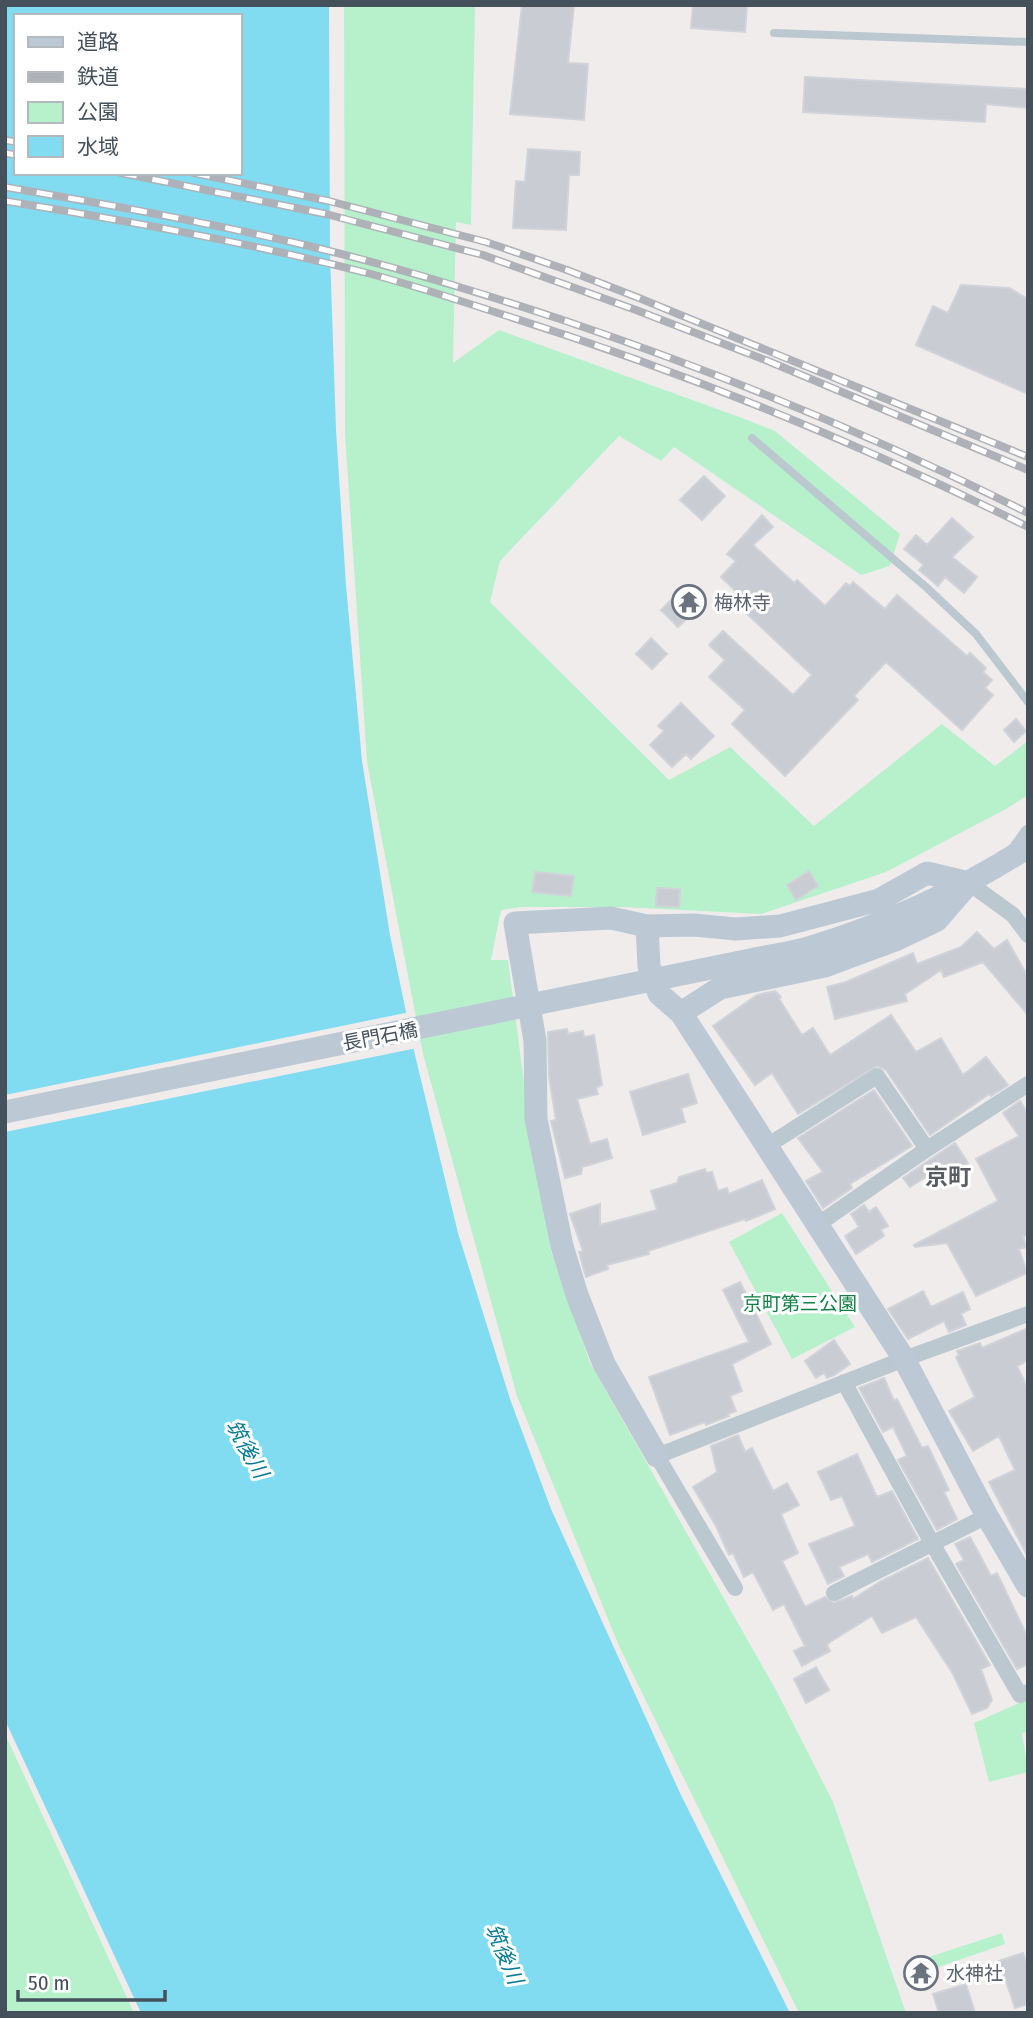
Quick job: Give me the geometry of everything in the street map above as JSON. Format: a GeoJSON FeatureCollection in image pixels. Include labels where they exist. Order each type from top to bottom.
{"type":"FeatureCollection","features":[{"type":"Feature","properties":{"kind":"street"},"geometry":{"type":"LineString","coordinates":[[681,1013],[720,988],[825,966],[895,940],[937,920],[969,883],[1018,853],[1028,833]]}},
{"type":"Feature","properties":{"kind":"street"},"geometry":{"type":"LineString","coordinates":[[735,1588],[604,1364],[577,1295],[562,1246],[536,1119],[535,1041],[515,923],[611,918],[647,926],[694,925],[736,929],[780,926],[879,900],[928,873],[969,883],[1020,912],[1028,935]]}},
{"type":"Feature","properties":{"kind":"street","name":"長門石橋"},"geometry":{"type":"LineString","coordinates":[[5,1112],[807,948],[914,909],[969,883]]}},
{"type":"Feature","properties":{"kind":"street"},"geometry":{"type":"LineString","coordinates":[[647,926],[649,966],[659,994],[681,1013],[904,1359],[987,1516],[1028,1586]]}},
{"type":"Feature","properties":{"kind":"street"},"geometry":{"type":"LineString","coordinates":[[767,1146],[877,1076],[926,1149]]}},
{"type":"Feature","properties":{"kind":"street"},"geometry":{"type":"LineString","coordinates":[[817,1225],[926,1149],[1027,1087]]}},
{"type":"Feature","properties":{"kind":"street"},"geometry":{"type":"LineString","coordinates":[[657,1457],[844,1382],[1028,1314]]}},
{"type":"Feature","properties":{"kind":"street"},"geometry":{"type":"LineString","coordinates":[[844,1382],[932,1543],[1020,1695],[1028,1692]]}},
{"type":"Feature","properties":{"kind":"street"},"geometry":{"type":"LineString","coordinates":[[834,1593],[987,1516]]}},
{"type":"Feature","properties":{"kind":"lane"},"geometry":{"type":"LineString","coordinates":[[774,33],[1028,42]]}},
{"type":"Feature","properties":{"kind":"lane"},"geometry":{"type":"LineString","coordinates":[[752,438],[926,587],[976,634],[1028,702]]}},
{"type":"Feature","properties":{"kind":"green space"},"geometry":{"type":"Polygon","coordinates":[[[344,5],[475,5],[471,225],[456,222],[453,363],[499,330],[742,418],[775,431],[900,534],[890,566],[861,575],[674,447],[661,461],[619,436],[500,561],[490,602],[669,780],[730,747],[814,826],[942,724],[995,766],[1028,741],[1028,795],[886,872],[761,914],[623,907],[522,907],[501,910],[491,960],[508,960],[529,1121],[551,1251],[590,1363],[776,1690],[833,1802],[906,2013],[799,2013],[619,1646],[517,1396],[423,1054],[367,762],[345,434],[344,5]]]}},
{"type":"Feature","properties":{"kind":"green space","name":"京町第三公園"},"geometry":{"type":"Polygon","coordinates":[[[782,1213],[855,1327],[792,1359],[729,1242],[782,1213]]]}},
{"type":"Feature","properties":{"kind":"green space"},"geometry":{"type":"Polygon","coordinates":[[[1028,1699],[1028,1732],[1022,1733],[1028,1772],[989,1782],[974,1723],[1028,1699]]]}},
{"type":"Feature","properties":{"kind":"green space"},"geometry":{"type":"Polygon","coordinates":[[[5,1734],[134,2013],[5,2013],[5,1734]]]}},
{"type":"Feature","properties":{"kind":"green space"},"geometry":{"type":"Polygon","coordinates":[[[1002,1933],[1005,1944],[933,1969],[929,1957],[1002,1933]]]}},
{"type":"Feature","properties":{"kind":"water","name":"筑後川"},"geometry":{"type":"Polygon","coordinates":[[[5,5],[329,5],[330,253],[336,430],[346,585],[362,761],[390,935],[415,1055],[458,1233],[510,1399],[551,1509],[680,1793],[790,2013],[141,2013],[5,1720],[5,5]]]}},
{"type":"Feature","properties":{"kind":"pier"},"geometry":{"type":"Polygon","coordinates":[[[410,1012],[417,1048],[5,1132],[5,1095],[410,1012]]]}},
{"type":"Feature","properties":{"kind":"building"},"geometry":{"type":"Polygon","coordinates":[[[522,5],[574,5],[568,63],[588,64],[584,120],[510,114],[522,5]]]}},
{"type":"Feature","properties":{"kind":"building"},"geometry":{"type":"Polygon","coordinates":[[[693,5],[747,5],[745,32],[691,28],[693,5]]]}},
{"type":"Feature","properties":{"kind":"building"},"geometry":{"type":"Polygon","coordinates":[[[805,77],[1028,89],[1028,108],[986,104],[985,122],[803,112],[805,77]]]}},
{"type":"Feature","properties":{"kind":"building"},"geometry":{"type":"Polygon","coordinates":[[[528,149],[580,152],[579,175],[569,175],[566,230],[513,228],[516,181],[525,182],[528,149]]]}},
{"type":"Feature","properties":{"kind":"building"},"geometry":{"type":"Polygon","coordinates":[[[961,285],[1009,288],[1028,299],[1028,394],[916,345],[933,306],[948,313],[961,285]]]}},
{"type":"Feature","properties":{"kind":"building"},"geometry":{"type":"Polygon","coordinates":[[[704,476],[725,496],[702,520],[680,500],[704,476]]]}},
{"type":"Feature","properties":{"kind":"building"},"geometry":{"type":"Polygon","coordinates":[[[762,515],[773,527],[753,545],[794,583],[797,580],[825,606],[846,583],[850,586],[853,582],[885,609],[897,595],[967,656],[970,653],[986,668],[983,672],[992,680],[985,688],[993,695],[962,730],[886,662],[854,696],[858,700],[785,776],[732,724],[745,710],[709,677],[725,660],[709,645],[723,631],[793,695],[812,675],[743,610],[749,604],[721,577],[736,561],[727,554],[762,515]]]}},
{"type":"Feature","properties":{"kind":"building"},"geometry":{"type":"Polygon","coordinates":[[[952,518],[973,537],[952,557],[977,577],[964,593],[945,577],[938,586],[919,570],[924,565],[904,549],[916,535],[927,545],[952,518]]]}},
{"type":"Feature","properties":{"kind":"building"},"geometry":{"type":"Polygon","coordinates":[[[680,591],[697,608],[678,627],[661,610],[680,591]]]}},
{"type":"Feature","properties":{"kind":"building"},"geometry":{"type":"Polygon","coordinates":[[[651,638],[667,654],[652,669],[636,654],[651,638]]]}},
{"type":"Feature","properties":{"kind":"building"},"geometry":{"type":"Polygon","coordinates":[[[681,703],[714,736],[691,759],[686,754],[672,767],[650,745],[664,731],[658,726],[681,703]]]}},
{"type":"Feature","properties":{"kind":"building"},"geometry":{"type":"Polygon","coordinates":[[[1016,719],[1026,731],[1014,742],[1004,730],[1016,719]]]}},
{"type":"Feature","properties":{"kind":"building"},"geometry":{"type":"Polygon","coordinates":[[[809,871],[818,886],[796,900],[787,885],[809,871]]]}},
{"type":"Feature","properties":{"kind":"building"},"geometry":{"type":"Polygon","coordinates":[[[535,872],[574,876],[571,896],[532,892],[535,872]]]}},
{"type":"Feature","properties":{"kind":"building"},"geometry":{"type":"Polygon","coordinates":[[[657,888],[680,889],[679,907],[656,906],[657,888]]]}},
{"type":"Feature","properties":{"kind":"building"},"geometry":{"type":"Polygon","coordinates":[[[977,932],[994,949],[1007,940],[1028,977],[1028,1015],[983,962],[944,977],[941,970],[905,994],[907,1001],[835,1019],[827,987],[846,982],[913,953],[917,964],[961,947],[977,932]]]}},
{"type":"Feature","properties":{"kind":"building"},"geometry":{"type":"Polygon","coordinates":[[[775,991],[802,1035],[813,1028],[830,1055],[891,1015],[916,1052],[941,1038],[963,1075],[986,1057],[1008,1085],[991,1096],[989,1094],[930,1135],[886,1070],[877,1066],[798,1114],[772,1073],[755,1085],[713,1026],[757,995],[775,991]]]}},
{"type":"Feature","properties":{"kind":"building"},"geometry":{"type":"Polygon","coordinates":[[[567,1029],[568,1034],[583,1031],[584,1037],[594,1035],[602,1085],[596,1088],[598,1094],[577,1099],[590,1144],[607,1139],[612,1158],[582,1167],[581,1174],[565,1178],[551,1121],[556,1120],[549,1077],[548,1032],[567,1029]]]}},
{"type":"Feature","properties":{"kind":"building"},"geometry":{"type":"Polygon","coordinates":[[[688,1074],[697,1103],[681,1108],[685,1122],[643,1135],[630,1092],[688,1074]]]}},
{"type":"Feature","properties":{"kind":"building"},"geometry":{"type":"Polygon","coordinates":[[[874,1090],[912,1146],[850,1184],[852,1188],[823,1208],[806,1181],[823,1172],[798,1138],[874,1090]]]}},
{"type":"Feature","properties":{"kind":"building"},"geometry":{"type":"Polygon","coordinates":[[[1020,1101],[1028,1114],[1028,1235],[1023,1236],[1026,1247],[1019,1249],[1027,1273],[976,1296],[947,1243],[914,1245],[998,1201],[976,1159],[1019,1136],[1003,1113],[1020,1101]]]}},
{"type":"Feature","properties":{"kind":"building"},"geometry":{"type":"Polygon","coordinates":[[[955,1143],[968,1163],[941,1180],[935,1171],[910,1187],[903,1178],[955,1143]]]}},
{"type":"Feature","properties":{"kind":"building"},"geometry":{"type":"Polygon","coordinates":[[[705,1169],[706,1173],[712,1172],[718,1191],[727,1188],[729,1194],[762,1180],[775,1209],[746,1221],[745,1219],[648,1251],[649,1254],[607,1265],[608,1269],[586,1277],[579,1252],[583,1251],[570,1214],[600,1204],[600,1225],[657,1210],[651,1191],[677,1183],[679,1177],[705,1169]]]}},
{"type":"Feature","properties":{"kind":"building"},"geometry":{"type":"Polygon","coordinates":[[[864,1205],[869,1212],[876,1207],[888,1226],[881,1230],[884,1236],[856,1254],[845,1236],[859,1227],[851,1214],[864,1205]]]}},
{"type":"Feature","properties":{"kind":"building"},"geometry":{"type":"Polygon","coordinates":[[[740,1282],[771,1344],[732,1364],[742,1391],[730,1396],[736,1411],[706,1425],[705,1422],[670,1435],[649,1377],[749,1342],[723,1290],[740,1282]]]}},
{"type":"Feature","properties":{"kind":"building"},"geometry":{"type":"Polygon","coordinates":[[[923,1291],[931,1307],[963,1292],[970,1309],[961,1314],[966,1325],[949,1332],[944,1321],[908,1339],[888,1309],[923,1291]]]}},
{"type":"Feature","properties":{"kind":"building"},"geometry":{"type":"Polygon","coordinates":[[[1028,1328],[1028,1360],[1017,1366],[1028,1389],[1028,1557],[989,1482],[1015,1470],[999,1436],[973,1451],[949,1411],[975,1397],[956,1357],[959,1355],[957,1351],[980,1343],[982,1348],[1028,1328]]]}},
{"type":"Feature","properties":{"kind":"building"},"geometry":{"type":"Polygon","coordinates":[[[834,1340],[850,1364],[827,1378],[824,1373],[816,1378],[805,1361],[834,1340]]]}},
{"type":"Feature","properties":{"kind":"building"},"geometry":{"type":"Polygon","coordinates":[[[884,1378],[894,1401],[897,1399],[922,1448],[928,1446],[949,1490],[944,1492],[957,1519],[937,1530],[898,1460],[907,1456],[893,1427],[883,1432],[859,1388],[884,1378]]]}},
{"type":"Feature","properties":{"kind":"building"},"geometry":{"type":"Polygon","coordinates":[[[738,1435],[745,1452],[752,1448],[773,1491],[787,1483],[799,1505],[781,1514],[798,1553],[782,1561],[805,1607],[825,1597],[834,1603],[852,1596],[853,1599],[881,1581],[928,1558],[990,1665],[981,1669],[992,1700],[987,1708],[972,1714],[953,1674],[916,1617],[882,1633],[872,1616],[830,1642],[827,1645],[830,1651],[802,1666],[794,1651],[805,1646],[784,1604],[773,1610],[753,1572],[744,1577],[733,1553],[729,1555],[693,1487],[717,1472],[711,1446],[738,1435]]]}},
{"type":"Feature","properties":{"kind":"building"},"geometry":{"type":"Polygon","coordinates":[[[857,1454],[877,1497],[892,1491],[918,1539],[872,1562],[868,1554],[839,1567],[844,1576],[828,1584],[809,1544],[855,1526],[842,1496],[831,1500],[818,1472],[857,1454]]]}},
{"type":"Feature","properties":{"kind":"building"},"geometry":{"type":"Polygon","coordinates":[[[970,1537],[991,1576],[997,1573],[1028,1638],[1028,1664],[1017,1669],[956,1564],[964,1560],[955,1544],[970,1537]]]}},
{"type":"Feature","properties":{"kind":"building"},"geometry":{"type":"Polygon","coordinates":[[[816,1667],[829,1690],[806,1703],[794,1679],[816,1667]]]}},
{"type":"Feature","properties":{"kind":"building"},"geometry":{"type":"Polygon","coordinates":[[[1023,1953],[1028,1966],[1028,2004],[1015,2008],[999,1961],[1023,1953]]]}},
{"type":"Feature","properties":{"kind":"building"},"geometry":{"type":"Polygon","coordinates":[[[966,1984],[975,2013],[939,2013],[933,1994],[966,1984]]]}},
{"type":"Feature","properties":{"kind":"railway"},"geometry":{"type":"LineString","coordinates":[[5,140],[14,142]]}},
{"type":"Feature","properties":{"kind":"railway"},"geometry":{"type":"LineString","coordinates":[[5,153],[14,155]]}},
{"type":"Feature","properties":{"kind":"railway"},"geometry":{"type":"LineString","coordinates":[[131,175],[326,214],[483,255],[768,361],[1028,470]]}},
{"type":"Feature","properties":{"kind":"railway"},"geometry":{"type":"LineString","coordinates":[[204,175],[329,201],[486,242],[639,298],[1028,457]]}},
{"type":"Feature","properties":{"kind":"railway"},"geometry":{"type":"LineString","coordinates":[[5,187],[147,212],[287,241],[392,267],[495,298],[682,362],[799,408],[914,458],[1028,513]]}},
{"type":"Feature","properties":{"kind":"railway"},"geometry":{"type":"LineString","coordinates":[[5,201],[280,252],[371,274],[453,298],[636,359],[769,410],[899,466],[1028,527]]}},
{"type":"Feature","properties":{"kind":"place","name":"梅林寺"},"geometry":{"type":"Point","coordinates":[689,602]}},
{"type":"Feature","properties":{"kind":"place","name":"水神社"},"geometry":{"type":"Point","coordinates":[921,1973]}},
{"type":"Feature","properties":{"kind":"district","name":"京町"},"geometry":{"type":"Point","coordinates":[948,1177]}}]}
